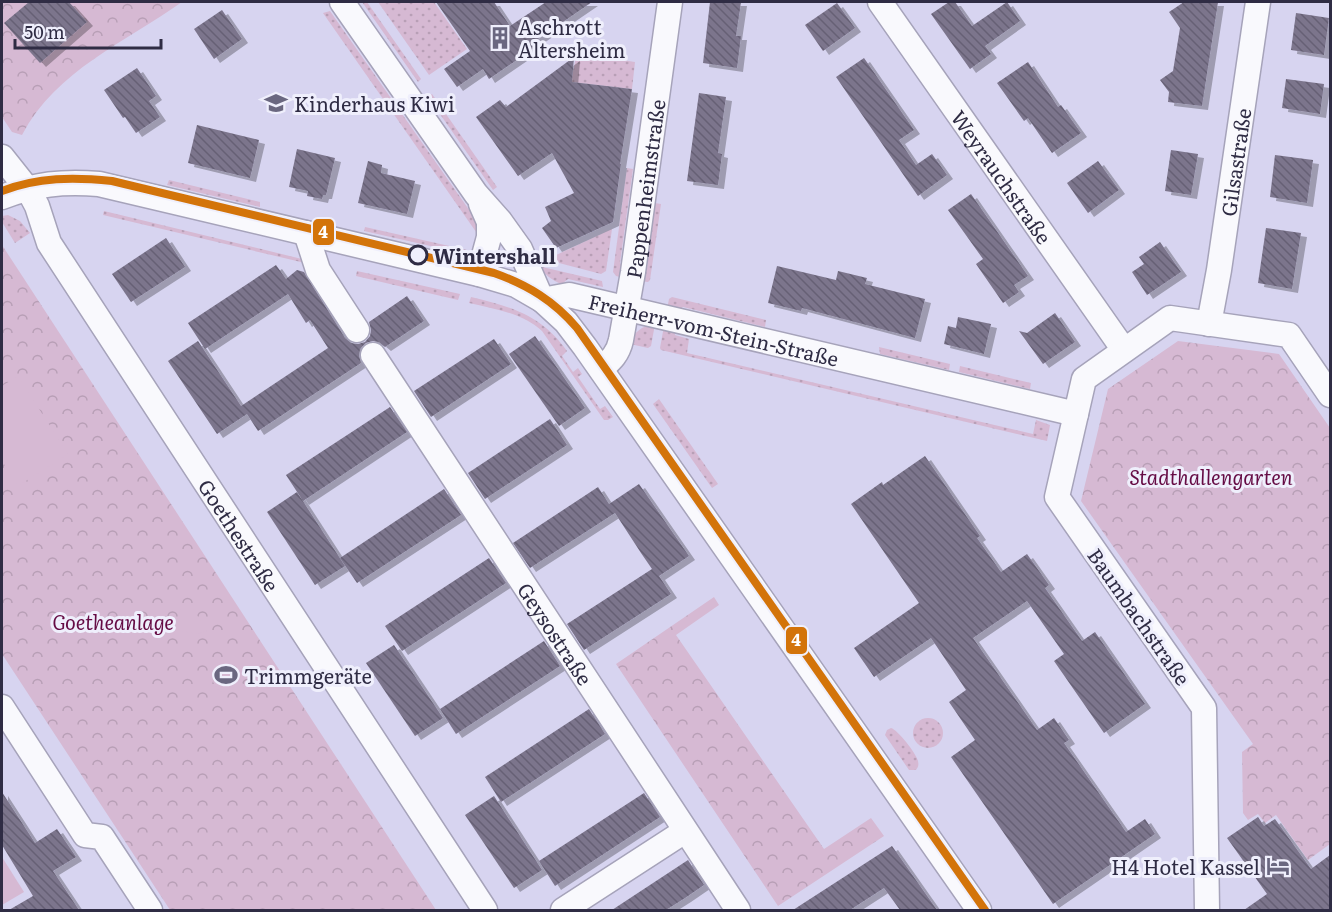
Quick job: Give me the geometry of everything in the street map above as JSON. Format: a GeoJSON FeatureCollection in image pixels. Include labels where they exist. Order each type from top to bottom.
{"type":"FeatureCollection","features":[{"type":"Feature","properties":{"kind":"street"},"geometry":{"type":"LineString","coordinates":[[342,2],[476,194],[500,221],[520,249],[542,300]]}},
{"type":"Feature","properties":{"kind":"street","name":"Pappenheimstraße"},"geometry":{"type":"LineString","coordinates":[[601,369],[619,349],[670,2]]}},
{"type":"Feature","properties":{"kind":"street","name":"Weyrauchstraße"},"geometry":{"type":"LineString","coordinates":[[880,2],[1124,350]]}},
{"type":"Feature","properties":{"kind":"street","name":"Gilsastraße"},"geometry":{"type":"LineString","coordinates":[[1209,324],[1221,258],[1258,2]]}},
{"type":"Feature","properties":{"kind":"street","name":"Goethestraße"},"geometry":{"type":"LineString","coordinates":[[2,157],[27,187],[37,206],[49,243],[485,910]]}},
{"type":"Feature","properties":{"kind":"street"},"geometry":{"type":"LineString","coordinates":[[2,197],[27,187],[65,183],[99,184],[306,232],[481,266],[542,300],[566,322],[601,369],[978,910]]}},
{"type":"Feature","properties":{"kind":"street"},"geometry":{"type":"LineString","coordinates":[[476,194],[489,222],[489,237],[481,266]]}},
{"type":"Feature","properties":{"kind":"street"},"geometry":{"type":"LineString","coordinates":[[306,232],[318,270],[357,330]]}},
{"type":"Feature","properties":{"kind":"street","name":"Freiherr-vom-Stein-Straße"},"geometry":{"type":"LineString","coordinates":[[542,300],[569,296],[1076,414]]}},
{"type":"Feature","properties":{"kind":"street","name":"Baumbachstraße"},"geometry":{"type":"LineString","coordinates":[[1207,910],[1204,708],[1057,497],[1084,379],[1170,318],[1289,336],[1330,395]]}},
{"type":"Feature","properties":{"kind":"street","name":"Geysostraße"},"geometry":{"type":"LineString","coordinates":[[373,355],[738,910]]}},
{"type":"Feature","properties":{"kind":"street"},"geometry":{"type":"LineString","coordinates":[[2,707],[85,835],[102,837],[147,909]]}},
{"type":"Feature","properties":{"kind":"street"},"geometry":{"type":"LineString","coordinates":[[563,910],[685,831]]}},
{"type":"Feature","properties":{"kind":"green space"},"geometry":{"type":"Polygon","coordinates":[[[2,2],[182,2],[73,75],[53,92],[36,112],[22,135],[12,132],[2,117],[2,2]]]}},
{"type":"Feature","properties":{"kind":"green space"},"geometry":{"type":"Polygon","coordinates":[[[362,2],[367,2],[421,79],[418,82],[362,2]]]}},
{"type":"Feature","properties":{"kind":"green space"},"geometry":{"type":"Polygon","coordinates":[[[378,2],[434,2],[467,49],[429,75],[378,2]]]}},
{"type":"Feature","properties":{"kind":"green space"},"geometry":{"type":"Polygon","coordinates":[[[330,11],[479,224],[481,239],[323,13],[330,11]]]}},
{"type":"Feature","properties":{"kind":"green space"},"geometry":{"type":"Polygon","coordinates":[[[590,55],[635,62],[632,89],[571,82],[576,57],[590,55]]]}},
{"type":"Feature","properties":{"kind":"green space"},"geometry":{"type":"Polygon","coordinates":[[[432,94],[497,187],[493,190],[428,97],[432,94]]]}},
{"type":"Feature","properties":{"kind":"green space"},"geometry":{"type":"Polygon","coordinates":[[[627,168],[633,169],[620,263],[625,271],[624,278],[616,276],[613,272],[627,168]]]}},
{"type":"Feature","properties":{"kind":"green space"},"geometry":{"type":"Polygon","coordinates":[[[169,180],[260,202],[260,207],[167,185],[169,180]]]}},
{"type":"Feature","properties":{"kind":"green space"},"geometry":{"type":"Polygon","coordinates":[[[655,203],[661,204],[650,280],[648,282],[638,281],[639,274],[647,269],[655,203]]]}},
{"type":"Feature","properties":{"kind":"green space"},"geometry":{"type":"Polygon","coordinates":[[[104,211],[302,259],[305,263],[103,215],[104,211]]]}},
{"type":"Feature","properties":{"kind":"green space"},"geometry":{"type":"Polygon","coordinates":[[[8,215],[20,221],[30,233],[15,243],[2,222],[2,216],[8,215]]]}},
{"type":"Feature","properties":{"kind":"green space"},"geometry":{"type":"Polygon","coordinates":[[[365,227],[467,250],[466,254],[364,231],[365,227]]]}},
{"type":"Feature","properties":{"kind":"green space"},"geometry":{"type":"Polygon","coordinates":[[[612,229],[606,271],[601,274],[559,263],[554,256],[612,229]]]}},
{"type":"Feature","properties":{"kind":"green space","name":"Goetheanlage"},"geometry":{"type":"Polygon","coordinates":[[[2,245],[436,910],[170,910],[2,654],[2,245]]]}},
{"type":"Feature","properties":{"kind":"green space"},"geometry":{"type":"Polygon","coordinates":[[[538,266],[602,281],[603,287],[568,279],[562,284],[549,277],[538,266]]]}},
{"type":"Feature","properties":{"kind":"green space"},"geometry":{"type":"Polygon","coordinates":[[[357,271],[460,294],[458,300],[356,276],[357,271]]]}},
{"type":"Feature","properties":{"kind":"green space"},"geometry":{"type":"Polygon","coordinates":[[[471,297],[525,314],[547,329],[567,351],[562,356],[573,372],[578,368],[582,374],[578,377],[600,409],[605,406],[613,417],[604,420],[542,331],[517,316],[469,303],[471,297]]]}},
{"type":"Feature","properties":{"kind":"green space"},"geometry":{"type":"Polygon","coordinates":[[[672,297],[766,320],[765,327],[683,307],[667,309],[669,299],[672,297]]]}},
{"type":"Feature","properties":{"kind":"green space"},"geometry":{"type":"Polygon","coordinates":[[[655,324],[651,346],[648,348],[630,344],[639,330],[655,324]]]}},
{"type":"Feature","properties":{"kind":"green space"},"geometry":{"type":"Polygon","coordinates":[[[664,326],[676,329],[675,335],[689,339],[687,353],[1033,434],[1036,420],[1050,425],[1047,441],[661,350],[664,326]]]}},
{"type":"Feature","properties":{"kind":"green space","name":"Stadthallengarten"},"geometry":{"type":"Polygon","coordinates":[[[1178,341],[1279,354],[1330,428],[1330,844],[1308,860],[1276,815],[1265,823],[1258,814],[1248,820],[1243,813],[1242,752],[1253,744],[1081,501],[1108,389],[1178,341]]]}},
{"type":"Feature","properties":{"kind":"green space"},"geometry":{"type":"Polygon","coordinates":[[[879,347],[950,364],[949,370],[880,354],[879,347]]]}},
{"type":"Feature","properties":{"kind":"green space"},"geometry":{"type":"Polygon","coordinates":[[[960,366],[1031,383],[1030,389],[959,372],[960,366]]]}},
{"type":"Feature","properties":{"kind":"green space"},"geometry":{"type":"Polygon","coordinates":[[[18,376],[68,454],[18,486],[2,461],[2,386],[18,376]]]}},
{"type":"Feature","properties":{"kind":"green space"},"geometry":{"type":"Polygon","coordinates":[[[659,399],[718,484],[712,488],[653,404],[659,399]]]}},
{"type":"Feature","properties":{"kind":"green space"},"geometry":{"type":"Polygon","coordinates":[[[714,597],[719,605],[676,635],[824,849],[871,818],[884,836],[778,906],[616,664],[714,597]]]}},
{"type":"Feature","properties":{"kind":"green space","name":"Trimmgeräte"},"geometry":{"type":"Polygon","coordinates":[[[188,601],[207,631],[197,634],[182,631],[176,622],[180,610],[188,601]]]}},
{"type":"Feature","properties":{"kind":"green space","name":"Trimmgeräte"},"geometry":{"type":"Polygon","coordinates":[[[227,660],[245,687],[234,692],[219,691],[213,682],[217,669],[227,660]]]}},
{"type":"Feature","properties":{"kind":"green space"},"geometry":{"type":"Polygon","coordinates":[[[928,718],[938,723],[943,733],[938,743],[928,748],[918,743],[913,733],[918,723],[928,718]]]}},
{"type":"Feature","properties":{"kind":"green space"},"geometry":{"type":"Polygon","coordinates":[[[891,728],[902,737],[917,757],[916,770],[909,770],[885,735],[891,728]]]}},
{"type":"Feature","properties":{"kind":"green space"},"geometry":{"type":"Polygon","coordinates":[[[2,857],[24,892],[2,905],[2,857]]]}},
{"type":"Feature","properties":{"kind":"building"},"geometry":{"type":"Polygon","coordinates":[[[29,2],[69,2],[87,22],[40,63],[4,23],[29,2]]]}},
{"type":"Feature","properties":{"kind":"building","name":"Aschrott Altersheim"},"geometry":{"type":"Polygon","coordinates":[[[436,2],[494,2],[510,26],[546,2],[592,2],[535,41],[543,42],[489,79],[483,69],[457,87],[444,69],[470,51],[436,2]]]}},
{"type":"Feature","properties":{"kind":"building"},"geometry":{"type":"Polygon","coordinates":[[[710,2],[741,2],[736,36],[741,36],[737,68],[703,63],[710,2]]]}},
{"type":"Feature","properties":{"kind":"building"},"geometry":{"type":"Polygon","coordinates":[[[949,2],[955,2],[972,26],[1007,2],[1020,21],[985,46],[991,54],[970,69],[931,14],[949,2]]]}},
{"type":"Feature","properties":{"kind":"building"},"geometry":{"type":"Polygon","coordinates":[[[1184,2],[1218,2],[1202,106],[1168,102],[1169,92],[1160,80],[1173,71],[1180,28],[1169,12],[1184,2]]]}},
{"type":"Feature","properties":{"kind":"building"},"geometry":{"type":"Polygon","coordinates":[[[837,3],[855,28],[823,51],[805,25],[837,3]]]}},
{"type":"Feature","properties":{"kind":"building"},"geometry":{"type":"Polygon","coordinates":[[[222,10],[242,39],[214,59],[194,29],[222,10]]]}},
{"type":"Feature","properties":{"kind":"building"},"geometry":{"type":"Polygon","coordinates":[[[1296,13],[1329,18],[1324,55],[1291,50],[1296,13]]]}},
{"type":"Feature","properties":{"kind":"building"},"geometry":{"type":"Polygon","coordinates":[[[574,57],[572,82],[632,89],[613,222],[556,248],[542,228],[551,221],[545,207],[574,193],[552,153],[518,176],[476,117],[500,100],[506,107],[574,57]]]}},
{"type":"Feature","properties":{"kind":"building"},"geometry":{"type":"Polygon","coordinates":[[[864,58],[914,130],[899,140],[916,165],[932,154],[947,175],[918,196],[836,77],[864,58]]]}},
{"type":"Feature","properties":{"kind":"building"},"geometry":{"type":"Polygon","coordinates":[[[1028,62],[1058,107],[1061,105],[1081,133],[1052,153],[1028,118],[1024,121],[997,83],[1028,62]]]}},
{"type":"Feature","properties":{"kind":"building"},"geometry":{"type":"Polygon","coordinates":[[[137,68],[156,96],[149,101],[160,117],[136,133],[104,90],[137,68]]]}},
{"type":"Feature","properties":{"kind":"building"},"geometry":{"type":"Polygon","coordinates":[[[1286,79],[1324,84],[1320,114],[1282,108],[1286,79]]]}},
{"type":"Feature","properties":{"kind":"building"},"geometry":{"type":"Polygon","coordinates":[[[699,93],[726,97],[718,153],[722,154],[718,185],[687,181],[699,93]]]}},
{"type":"Feature","properties":{"kind":"building"},"geometry":{"type":"Polygon","coordinates":[[[197,125],[259,140],[250,178],[188,163],[197,125]]]}},
{"type":"Feature","properties":{"kind":"building"},"geometry":{"type":"Polygon","coordinates":[[[297,149],[335,158],[326,195],[323,195],[322,199],[307,196],[308,191],[289,187],[297,149]]]}},
{"type":"Feature","properties":{"kind":"building"},"geometry":{"type":"Polygon","coordinates":[[[1171,150],[1198,154],[1191,195],[1165,191],[1171,150]]]}},
{"type":"Feature","properties":{"kind":"building"},"geometry":{"type":"Polygon","coordinates":[[[1275,155],[1313,160],[1307,203],[1270,197],[1275,155]]]}},
{"type":"Feature","properties":{"kind":"building"},"geometry":{"type":"Polygon","coordinates":[[[368,161],[382,165],[381,173],[415,181],[407,214],[358,203],[368,161]]]}},
{"type":"Feature","properties":{"kind":"building"},"geometry":{"type":"Polygon","coordinates":[[[1098,161],[1119,190],[1088,213],[1067,183],[1098,161]]]}},
{"type":"Feature","properties":{"kind":"building"},"geometry":{"type":"Polygon","coordinates":[[[971,194],[1028,276],[1014,285],[1019,292],[1003,303],[976,264],[983,259],[948,210],[971,194]]]}},
{"type":"Feature","properties":{"kind":"building"},"geometry":{"type":"Polygon","coordinates":[[[1266,228],[1301,233],[1292,289],[1258,283],[1266,228]]]}},
{"type":"Feature","properties":{"kind":"building"},"geometry":{"type":"Polygon","coordinates":[[[166,238],[185,267],[131,302],[112,274],[166,238]]]}},
{"type":"Feature","properties":{"kind":"building"},"geometry":{"type":"Polygon","coordinates":[[[1160,242],[1181,272],[1147,295],[1132,272],[1144,264],[1139,257],[1160,242]]]}},
{"type":"Feature","properties":{"kind":"building"},"geometry":{"type":"Polygon","coordinates":[[[276,265],[286,279],[297,270],[304,272],[345,338],[351,343],[365,342],[370,336],[369,322],[407,296],[424,321],[385,347],[379,342],[366,343],[360,349],[361,363],[258,431],[247,414],[217,434],[168,361],[198,341],[241,406],[328,348],[310,320],[306,323],[288,294],[205,349],[188,323],[276,265]]]}},
{"type":"Feature","properties":{"kind":"building"},"geometry":{"type":"Polygon","coordinates":[[[777,266],[836,280],[838,271],[867,278],[865,284],[925,299],[915,338],[802,308],[801,311],[768,303],[777,266]]]}},
{"type":"Feature","properties":{"kind":"building"},"geometry":{"type":"Polygon","coordinates":[[[1055,313],[1075,342],[1043,364],[1019,331],[1027,333],[1055,313]]]}},
{"type":"Feature","properties":{"kind":"building"},"geometry":{"type":"Polygon","coordinates":[[[958,317],[991,324],[984,354],[944,344],[948,326],[956,328],[958,317]]]}},
{"type":"Feature","properties":{"kind":"building"},"geometry":{"type":"Polygon","coordinates":[[[535,336],[585,408],[559,426],[509,354],[535,336]]]}},
{"type":"Feature","properties":{"kind":"building"},"geometry":{"type":"Polygon","coordinates":[[[494,339],[511,364],[431,417],[414,391],[494,339]]]}},
{"type":"Feature","properties":{"kind":"building"},"geometry":{"type":"Polygon","coordinates":[[[390,407],[407,432],[303,501],[286,475],[390,407]]]}},
{"type":"Feature","properties":{"kind":"building"},"geometry":{"type":"Polygon","coordinates":[[[550,419],[567,445],[485,499],[468,473],[550,419]]]}},
{"type":"Feature","properties":{"kind":"building"},"geometry":{"type":"Polygon","coordinates":[[[925,456],[980,536],[977,538],[1001,572],[1027,554],[1049,585],[1045,588],[1082,641],[1095,632],[1145,704],[1104,733],[1054,661],[1064,654],[1027,601],[973,638],[1037,730],[1054,718],[1069,740],[1064,743],[1126,832],[1145,819],[1155,834],[1053,904],[951,757],[975,740],[949,702],[966,690],[931,638],[874,677],[854,648],[919,603],[851,504],[925,456]]]}},
{"type":"Feature","properties":{"kind":"building"},"geometry":{"type":"Polygon","coordinates":[[[639,484],[689,556],[659,576],[671,594],[584,650],[567,624],[652,569],[615,513],[530,568],[513,543],[598,487],[609,504],[639,484]]]}},
{"type":"Feature","properties":{"kind":"building"},"geometry":{"type":"Polygon","coordinates":[[[444,489],[461,515],[357,583],[340,558],[444,489]]]}},
{"type":"Feature","properties":{"kind":"building"},"geometry":{"type":"Polygon","coordinates":[[[297,492],[345,566],[315,585],[267,512],[297,492]]]}},
{"type":"Feature","properties":{"kind":"building"},"geometry":{"type":"Polygon","coordinates":[[[489,558],[506,583],[402,651],[385,626],[489,558]]]}},
{"type":"Feature","properties":{"kind":"building"},"geometry":{"type":"Polygon","coordinates":[[[544,641],[560,666],[456,734],[440,709],[544,641]]]}},
{"type":"Feature","properties":{"kind":"building"},"geometry":{"type":"Polygon","coordinates":[[[394,645],[443,718],[415,736],[366,663],[394,645]]]}},
{"type":"Feature","properties":{"kind":"building"},"geometry":{"type":"Polygon","coordinates":[[[589,709],[605,734],[501,802],[485,777],[589,709]]]}},
{"type":"Feature","properties":{"kind":"building"},"geometry":{"type":"Polygon","coordinates":[[[2,792],[35,843],[57,829],[76,857],[53,871],[79,910],[9,910],[33,896],[2,845],[2,792]]]}},
{"type":"Feature","properties":{"kind":"building"},"geometry":{"type":"Polygon","coordinates":[[[644,793],[660,817],[555,886],[539,861],[644,793]]]}},
{"type":"Feature","properties":{"kind":"building"},"geometry":{"type":"Polygon","coordinates":[[[494,796],[542,870],[514,888],[465,815],[494,796]]]}},
{"type":"Feature","properties":{"kind":"building","name":"H4 Hotel Kassel"},"geometry":{"type":"Polygon","coordinates":[[[1258,817],[1264,826],[1275,819],[1311,869],[1330,855],[1330,910],[1244,910],[1267,894],[1227,838],[1258,817]]]}},
{"type":"Feature","properties":{"kind":"building"},"geometry":{"type":"Polygon","coordinates":[[[892,846],[937,910],[900,910],[884,888],[850,910],[793,910],[892,846]]]}},
{"type":"Feature","properties":{"kind":"building"},"geometry":{"type":"Polygon","coordinates":[[[688,860],[704,885],[685,898],[666,910],[612,910],[688,860]]]}},
{"type":"Feature","properties":{"kind":"transit line","name":"4"},"geometry":{"type":"LineString","coordinates":[[2,191],[29,183],[56,179],[112,181],[494,273],[518,283],[550,302],[577,328],[985,910]]}},
{"type":"Feature","properties":{"kind":"place","name":"Aschrott Altersheim"},"geometry":{"type":"Point","coordinates":[500,38]}},
{"type":"Feature","properties":{"kind":"place","name":"Kinderhaus Kiwi"},"geometry":{"type":"Point","coordinates":[276,103]}},
{"type":"Feature","properties":{"kind":"place","name":"Wintershall"},"geometry":{"type":"Point","coordinates":[418,255]}},
{"type":"Feature","properties":{"kind":"place","name":"Trimmgeräte"},"geometry":{"type":"Point","coordinates":[226,675]}},
{"type":"Feature","properties":{"kind":"place","name":"H4 Hotel Kassel"},"geometry":{"type":"Point","coordinates":[1278,866]}}]}
